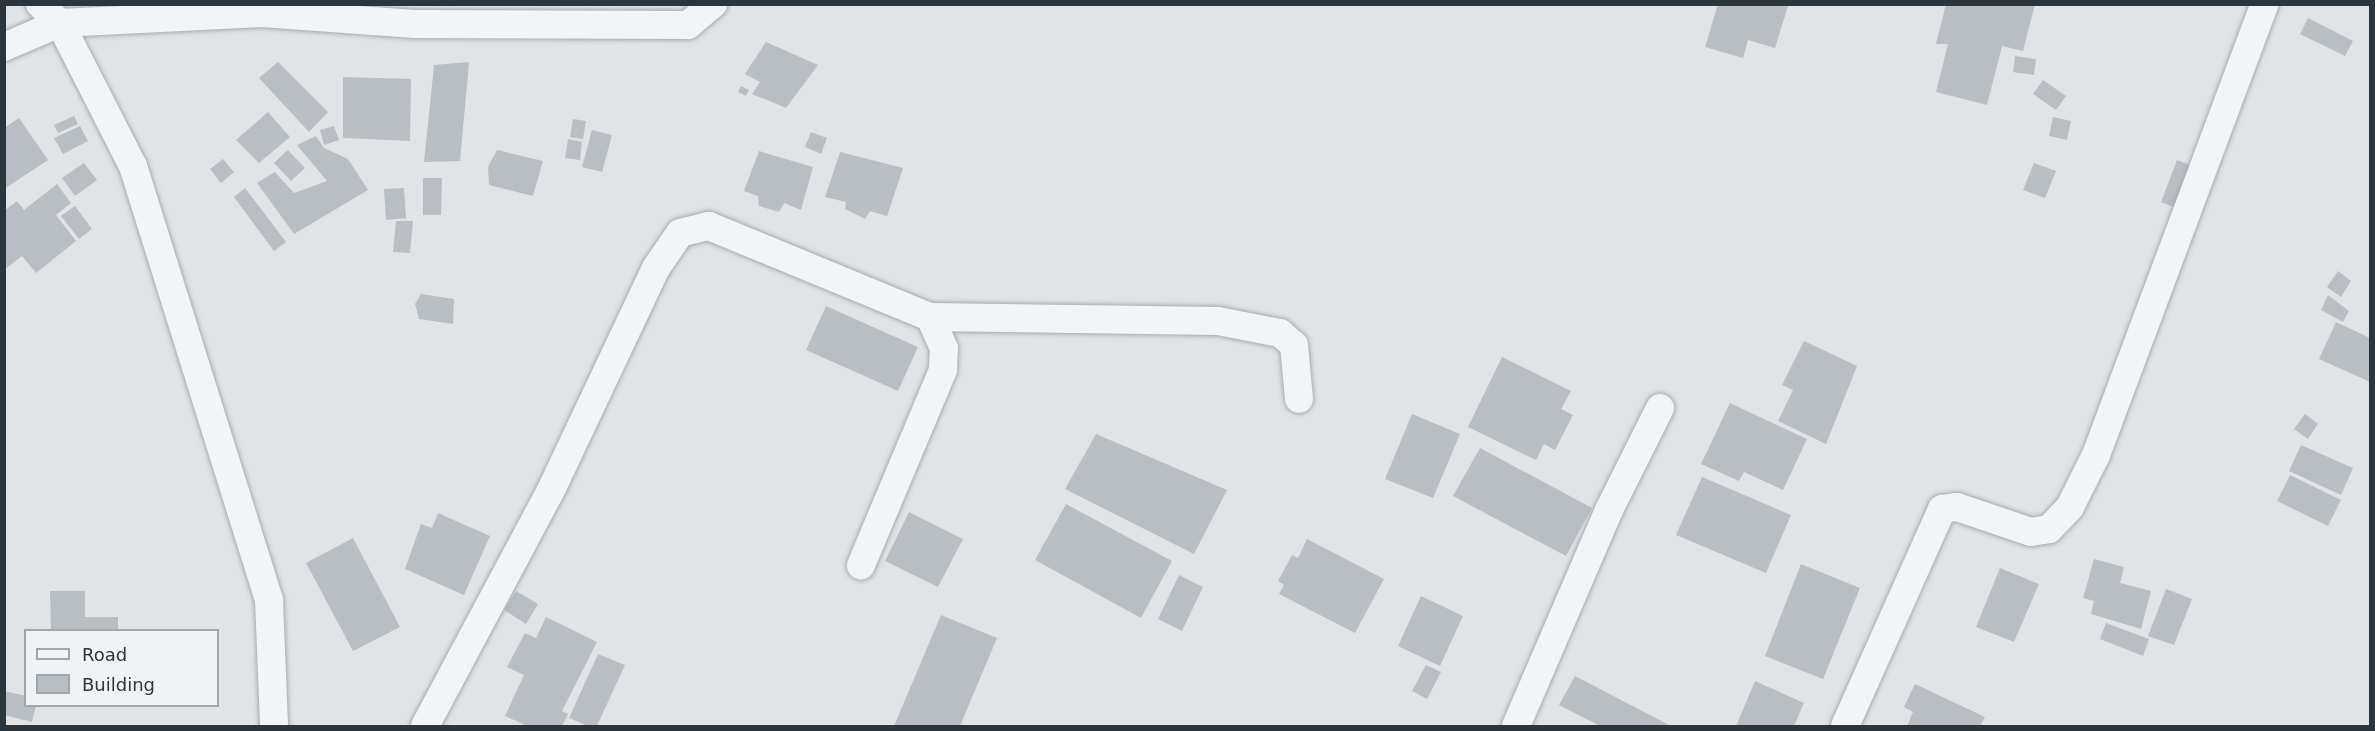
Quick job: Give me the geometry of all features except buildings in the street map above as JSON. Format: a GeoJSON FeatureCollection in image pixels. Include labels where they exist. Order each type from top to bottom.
{"type":"FeatureCollection","features":[{"type":"Feature","properties":{"kind":"street"},"geometry":{"type":"LineString","coordinates":[[4,47],[50,14],[262,13],[415,24],[688,25],[713,4]]}},
{"type":"Feature","properties":{"kind":"street"},"geometry":{"type":"LineString","coordinates":[[1845,726],[1942,509],[1957,507],[2031,532],[2049,529],[2070,507],[2096,455],[2265,4]]}},
{"type":"Feature","properties":{"kind":"street"},"geometry":{"type":"LineString","coordinates":[[50,14],[133,166],[269,600],[274,726]]}},
{"type":"Feature","properties":{"kind":"street"},"geometry":{"type":"LineString","coordinates":[[425,726],[552,488],[656,268],[680,233],[709,226],[930,317],[1218,321],[1280,333],[1294,345],[1299,399]]}},
{"type":"Feature","properties":{"kind":"street"},"geometry":{"type":"LineString","coordinates":[[861,565],[943,370],[944,348],[930,317]]}},
{"type":"Feature","properties":{"kind":"street"},"geometry":{"type":"LineString","coordinates":[[1516,726],[1609,510],[1660,408]]}}]}
